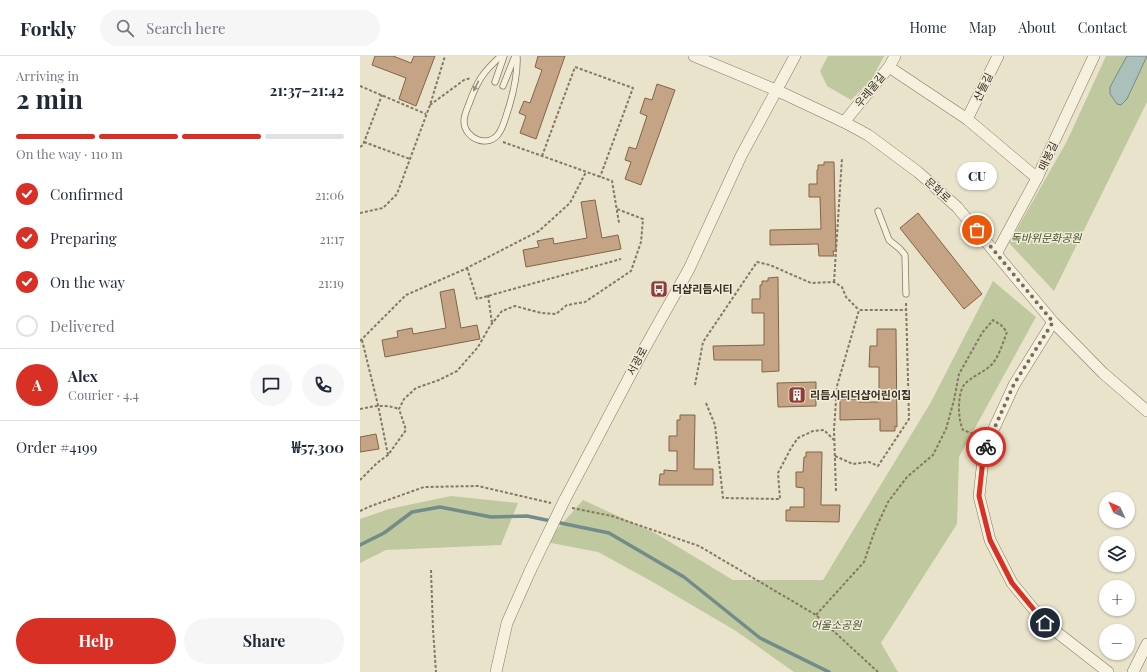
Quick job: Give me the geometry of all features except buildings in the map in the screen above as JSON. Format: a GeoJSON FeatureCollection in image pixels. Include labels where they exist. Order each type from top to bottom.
{"type":"FeatureCollection","features":[{"type":"Feature","properties":{"kind":"street","name":"문화로"},"geometry":{"type":"LineString","coordinates":[[694,56],[707,58],[844,122],[868,135],[918,172],[957,207],[1053,322],[1103,372],[1147,411]]}},
{"type":"Feature","properties":{"kind":"street","name":"서광로"},"geometry":{"type":"LineString","coordinates":[[496,672],[507,623],[531,569],[642,351],[689,269],[741,156],[795,56]]}},
{"type":"Feature","properties":{"kind":"street","name":"우레울길"},"geometry":{"type":"LineString","coordinates":[[844,122],[889,67],[895,56]]}},
{"type":"Feature","properties":{"kind":"street","name":"산들길"},"geometry":{"type":"LineString","coordinates":[[968,119],[998,56]]}},
{"type":"Feature","properties":{"kind":"street","name":"매봉길"},"geometry":{"type":"LineString","coordinates":[[996,254],[1037,178],[1094,56]]}},
{"type":"Feature","properties":{"kind":"street"},"geometry":{"type":"LineString","coordinates":[[889,67],[968,119],[1037,178]]}},
{"type":"Feature","properties":{"kind":"street"},"geometry":{"type":"LineString","coordinates":[[1053,322],[1014,384],[984,450],[979,496],[990,540],[1012,583],[1045,623],[1108,672]]}},
{"type":"Feature","properties":{"kind":"street"},"geometry":{"type":"LineString","coordinates":[[1133,672],[1147,644]]}},
{"type":"Feature","properties":{"kind":"lane"},"geometry":{"type":"LineString","coordinates":[[501,56],[487,69],[475,85],[464,116],[464,123],[469,135],[476,140],[485,141],[494,138],[500,133],[514,92],[517,66],[516,56]]}},
{"type":"Feature","properties":{"kind":"lane"},"geometry":{"type":"LineString","coordinates":[[495,82],[504,56]]}},
{"type":"Feature","properties":{"kind":"lane"},"geometry":{"type":"LineString","coordinates":[[503,86],[516,56]]}},
{"type":"Feature","properties":{"kind":"lane"},"geometry":{"type":"LineString","coordinates":[[878,211],[889,240],[900,249],[905,256],[906,294]]}},
{"type":"Feature","properties":{"kind":"path"},"geometry":{"type":"LineString","coordinates":[[360,213],[383,208],[397,194],[430,105],[445,56]]}},
{"type":"Feature","properties":{"kind":"path"},"geometry":{"type":"LineString","coordinates":[[542,156],[575,67],[633,88],[600,177]]}},
{"type":"Feature","properties":{"kind":"path"},"geometry":{"type":"LineString","coordinates":[[430,105],[464,80],[483,74]]}},
{"type":"Feature","properties":{"kind":"path"},"geometry":{"type":"LineString","coordinates":[[360,86],[426,114]]}},
{"type":"Feature","properties":{"kind":"path"},"geometry":{"type":"LineString","coordinates":[[360,147],[363,145],[382,95]]}},
{"type":"Feature","properties":{"kind":"path"},"geometry":{"type":"LineString","coordinates":[[494,138],[612,181],[620,223]]}},
{"type":"Feature","properties":{"kind":"path"},"geometry":{"type":"LineString","coordinates":[[364,142],[410,159]]}},
{"type":"Feature","properties":{"kind":"path"},"geometry":{"type":"LineString","coordinates":[[834,282],[842,158]]}},
{"type":"Feature","properties":{"kind":"path"},"geometry":{"type":"LineString","coordinates":[[388,455],[378,405],[361,340],[406,295],[467,268],[539,231],[570,203],[586,172]]}},
{"type":"Feature","properties":{"kind":"path"},"geometry":{"type":"LineString","coordinates":[[360,480],[377,463],[388,455],[406,430],[399,409],[404,399],[416,388],[439,380],[457,371],[478,347],[492,323],[502,312],[515,306],[556,314],[567,305],[585,302],[631,271],[641,242],[643,219],[617,209]]}},
{"type":"Feature","properties":{"kind":"path"},"geometry":{"type":"LineString","coordinates":[[467,268],[477,298],[621,259]]}},
{"type":"Feature","properties":{"kind":"path"},"geometry":{"type":"LineString","coordinates":[[695,385],[703,342],[757,262],[770,265],[811,283],[834,282],[842,287],[846,297],[859,310],[906,310]]}},
{"type":"Feature","properties":{"kind":"path"},"geometry":{"type":"LineString","coordinates":[[835,456],[853,464],[869,462],[878,466],[909,418],[906,294]]}},
{"type":"Feature","properties":{"kind":"path"},"geometry":{"type":"LineString","coordinates":[[488,296],[492,323]]}},
{"type":"Feature","properties":{"kind":"path"},"geometry":{"type":"LineString","coordinates":[[836,492],[834,440],[837,386],[859,310]]}},
{"type":"Feature","properties":{"kind":"path"},"geometry":{"type":"LineString","coordinates":[[816,615],[864,562],[875,530],[888,502],[907,477],[933,455],[946,428],[954,400],[959,374],[982,333],[993,320],[1001,325],[1007,332],[993,363],[964,385],[958,412],[963,430],[979,436]]}},
{"type":"Feature","properties":{"kind":"path"},"geometry":{"type":"LineString","coordinates":[[706,403],[716,425],[723,498],[780,500],[778,473],[798,438],[813,431],[824,430],[834,440]]}},
{"type":"Feature","properties":{"kind":"path"},"geometry":{"type":"LineString","coordinates":[[360,409],[378,405],[390,406],[399,409]]}},
{"type":"Feature","properties":{"kind":"path"},"geometry":{"type":"LineString","coordinates":[[360,511],[424,487],[478,486],[552,503]]}},
{"type":"Feature","properties":{"kind":"path"},"geometry":{"type":"LineString","coordinates":[[565,504],[612,516],[699,546],[816,615],[878,672]]}},
{"type":"Feature","properties":{"kind":"path"},"geometry":{"type":"LineString","coordinates":[[431,570],[436,672]]}},
{"type":"Feature","properties":{"kind":"green space"},"geometry":{"type":"Polygon","coordinates":[[[828,56],[884,56],[872,79],[851,100],[827,86],[820,71],[828,56]]]}},
{"type":"Feature","properties":{"kind":"green space","name":"독바위문화공원"},"geometry":{"type":"Polygon","coordinates":[[[1106,56],[1147,56],[1147,102],[1054,291],[1009,243],[1067,141],[1106,56]]]}},
{"type":"Feature","properties":{"kind":"green space","name":"어울소공원"},"geometry":{"type":"Polygon","coordinates":[[[993,281],[1036,317],[959,457],[957,524],[881,643],[898,672],[794,672],[736,631],[598,552],[546,542],[583,500],[655,533],[733,580],[823,580],[931,402],[993,281]]]}},
{"type":"Feature","properties":{"kind":"green space"},"geometry":{"type":"Polygon","coordinates":[[[451,496],[518,503],[501,545],[386,550],[360,563],[360,519],[389,509],[451,496]]]}},
{"type":"Feature","properties":{"kind":"shaded area"},"geometry":{"type":"Polygon","coordinates":[[[1127,56],[1147,56],[1127,99],[1121,105],[1117,104],[1110,94],[1110,87],[1127,56]]]}},
{"type":"Feature","properties":{"kind":"waterway"},"geometry":{"type":"LineString","coordinates":[[360,545],[384,533],[412,512],[440,507],[491,517],[527,516],[609,533],[684,577],[760,638],[829,672]]}},
{"type":"Feature","properties":{"kind":"way so far"},"geometry":{"type":"LineString","coordinates":[[977,230],[1053,322],[1014,384],[986,447]]}},
{"type":"Feature","properties":{"kind":"place","name":"CU"},"geometry":{"type":"Point","coordinates":[977,230]}},
{"type":"Feature","properties":{"kind":"place","name":"더샵리듬시티"},"geometry":{"type":"Point","coordinates":[659,289]}},
{"type":"Feature","properties":{"kind":"place","name":"리듬시티더샵어린이집"},"geometry":{"type":"Point","coordinates":[797,395]}},
{"type":"Feature","properties":{"kind":"route"},"geometry":{"type":"LineString","coordinates":[[986,447],[984,450],[979,496],[990,540],[1012,583],[1045,623]]}}]}
